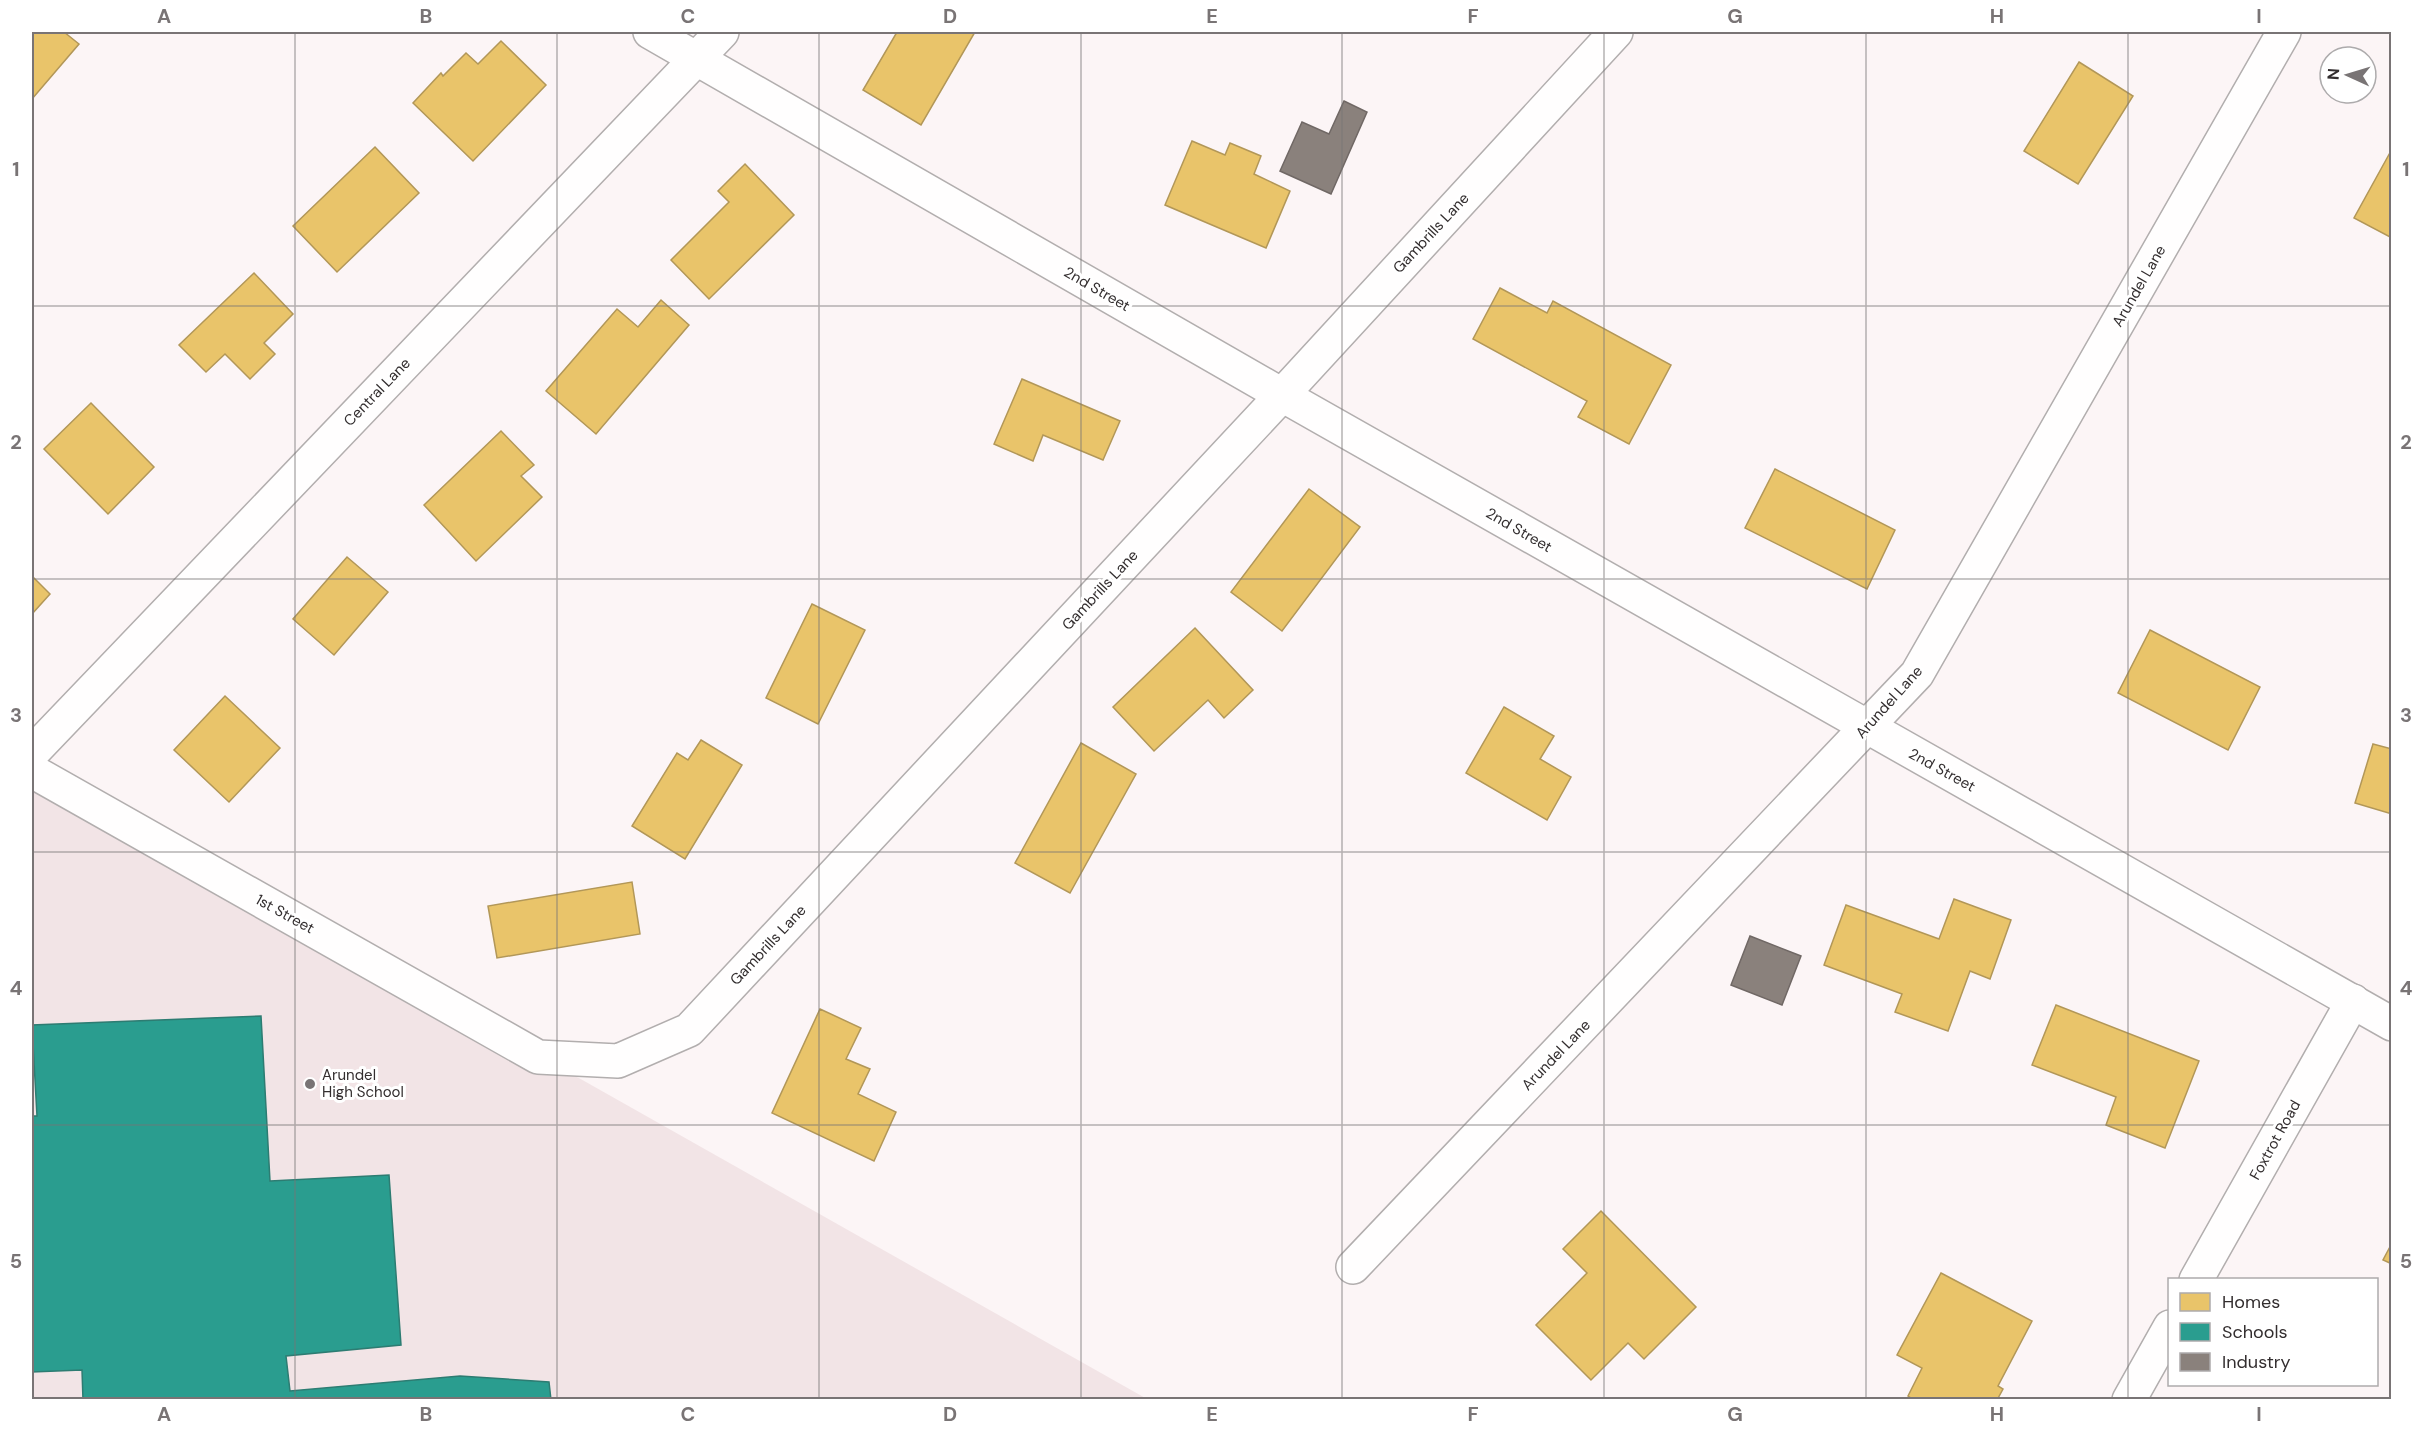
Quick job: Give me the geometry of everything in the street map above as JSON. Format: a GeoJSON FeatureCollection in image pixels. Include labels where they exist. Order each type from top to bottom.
{"type":"FeatureCollection","features":[{"type":"Feature","properties":{"kind":"street","name":"2nd Street"},"geometry":{"type":"LineString","coordinates":[[650,32],[1282,395],[2391,1024]]}},
{"type":"Feature","properties":{"kind":"street","name":"Central Lane"},"geometry":{"type":"LineString","coordinates":[[32,753],[722,32]]}},
{"type":"Feature","properties":{"kind":"street","name":"Gambrills Lane"},"geometry":{"type":"LineString","coordinates":[[538,1057],[618,1062],[689,1030],[1282,395],[1616,32]]}},
{"type":"Feature","properties":{"kind":"street","name":"Arundel Lane"},"geometry":{"type":"LineString","coordinates":[[1353,1267],[1917,674],[2284,32]]}},
{"type":"Feature","properties":{"kind":"street","name":"1st Street"},"geometry":{"type":"LineString","coordinates":[[32,771],[538,1057]]}},
{"type":"Feature","properties":{"kind":"street","name":"Foxtrot Road"},"geometry":{"type":"LineString","coordinates":[[2197,1278],[2353,1001]]}},
{"type":"Feature","properties":{"kind":"street"},"geometry":{"type":"LineString","coordinates":[[2129,1400],[2168,1330]]}},
{"type":"Feature","properties":{"kind":"shaded area","name":"Arundel High School"},"geometry":{"type":"Polygon","coordinates":[[[32,769],[1147,1399],[32,1399],[32,769]]]}},
{"type":"Feature","properties":{"kind":"building: Homes"},"geometry":{"type":"Polygon","coordinates":[[[32,32],[64,32],[79,44],[32,99],[32,32]]]}},
{"type":"Feature","properties":{"kind":"building: Homes"},"geometry":{"type":"Polygon","coordinates":[[[897,32],[975,32],[921,125],[863,90],[897,32]]]}},
{"type":"Feature","properties":{"kind":"building: Homes"},"geometry":{"type":"Polygon","coordinates":[[[501,41],[546,85],[473,161],[413,103],[441,73],[443,76],[466,53],[478,64],[501,41]]]}},
{"type":"Feature","properties":{"kind":"building: Homes"},"geometry":{"type":"Polygon","coordinates":[[[2079,62],[2133,96],[2078,184],[2024,151],[2079,62]]]}},
{"type":"Feature","properties":{"kind":"building: Homes"},"geometry":{"type":"Polygon","coordinates":[[[1192,141],[1225,155],[1230,143],[1261,156],[1254,174],[1290,191],[1266,248],[1165,205],[1192,141]]]}},
{"type":"Feature","properties":{"kind":"building: Homes"},"geometry":{"type":"Polygon","coordinates":[[[375,147],[419,193],[337,272],[293,226],[375,147]]]}},
{"type":"Feature","properties":{"kind":"building: Homes"},"geometry":{"type":"Polygon","coordinates":[[[2392,149],[2392,238],[2354,218],[2392,149]]]}},
{"type":"Feature","properties":{"kind":"building: Homes"},"geometry":{"type":"Polygon","coordinates":[[[745,164],[794,215],[709,299],[671,260],[729,202],[718,191],[745,164]]]}},
{"type":"Feature","properties":{"kind":"building: Homes"},"geometry":{"type":"Polygon","coordinates":[[[254,273],[293,314],[264,343],[275,354],[250,379],[225,354],[206,372],[179,345],[254,273]]]}},
{"type":"Feature","properties":{"kind":"building: Homes"},"geometry":{"type":"Polygon","coordinates":[[[1500,288],[1547,313],[1553,301],[1671,365],[1629,444],[1578,417],[1587,401],[1473,339],[1500,288]]]}},
{"type":"Feature","properties":{"kind":"building: Homes"},"geometry":{"type":"Polygon","coordinates":[[[661,300],[689,325],[596,434],[546,391],[617,309],[638,327],[661,300]]]}},
{"type":"Feature","properties":{"kind":"building: Homes"},"geometry":{"type":"Polygon","coordinates":[[[1022,379],[1120,421],[1103,460],[1043,435],[1033,461],[994,444],[1022,379]]]}},
{"type":"Feature","properties":{"kind":"building: Homes"},"geometry":{"type":"Polygon","coordinates":[[[91,403],[154,467],[108,514],[44,449],[91,403]]]}},
{"type":"Feature","properties":{"kind":"building: Homes"},"geometry":{"type":"Polygon","coordinates":[[[501,431],[534,465],[521,476],[542,497],[476,561],[424,505],[501,431]]]}},
{"type":"Feature","properties":{"kind":"building: Homes"},"geometry":{"type":"Polygon","coordinates":[[[1775,469],[1895,530],[1867,589],[1745,528],[1775,469]]]}},
{"type":"Feature","properties":{"kind":"building: Homes"},"geometry":{"type":"Polygon","coordinates":[[[1309,489],[1360,527],[1282,631],[1231,592],[1309,489]]]}},
{"type":"Feature","properties":{"kind":"building: Homes"},"geometry":{"type":"Polygon","coordinates":[[[347,557],[388,592],[334,655],[293,619],[347,557]]]}},
{"type":"Feature","properties":{"kind":"building: Homes"},"geometry":{"type":"Polygon","coordinates":[[[32,576],[50,594],[32,614],[32,576]]]}},
{"type":"Feature","properties":{"kind":"building: Homes"},"geometry":{"type":"Polygon","coordinates":[[[812,604],[865,630],[818,724],[766,698],[812,604]]]}},
{"type":"Feature","properties":{"kind":"building: Homes"},"geometry":{"type":"Polygon","coordinates":[[[1195,628],[1253,690],[1224,718],[1208,700],[1154,751],[1113,707],[1195,628]]]}},
{"type":"Feature","properties":{"kind":"building: Homes"},"geometry":{"type":"Polygon","coordinates":[[[2150,630],[2260,687],[2228,750],[2118,693],[2150,630]]]}},
{"type":"Feature","properties":{"kind":"building: Homes"},"geometry":{"type":"Polygon","coordinates":[[[225,696],[280,748],[229,802],[174,750],[225,696]]]}},
{"type":"Feature","properties":{"kind":"building: Homes"},"geometry":{"type":"Polygon","coordinates":[[[1504,707],[1554,736],[1540,759],[1571,777],[1547,820],[1466,773],[1504,707]]]}},
{"type":"Feature","properties":{"kind":"building: Homes"},"geometry":{"type":"Polygon","coordinates":[[[701,740],[742,765],[685,859],[632,826],[677,753],[688,760],[701,740]]]}},
{"type":"Feature","properties":{"kind":"building: Homes"},"geometry":{"type":"Polygon","coordinates":[[[1081,743],[1136,774],[1070,893],[1015,863],[1081,743]]]}},
{"type":"Feature","properties":{"kind":"building: Homes"},"geometry":{"type":"Polygon","coordinates":[[[2373,744],[2392,749],[2392,814],[2355,803],[2373,744]]]}},
{"type":"Feature","properties":{"kind":"building: Homes"},"geometry":{"type":"Polygon","coordinates":[[[632,882],[640,934],[497,958],[488,906],[632,882]]]}},
{"type":"Feature","properties":{"kind":"building: Homes"},"geometry":{"type":"Polygon","coordinates":[[[1954,899],[2011,920],[1990,979],[1970,971],[1948,1031],[1895,1012],[1902,994],[1824,965],[1846,905],[1939,939],[1954,899]]]}},
{"type":"Feature","properties":{"kind":"building: Homes"},"geometry":{"type":"Polygon","coordinates":[[[2056,1005],[2199,1061],[2165,1148],[2106,1125],[2116,1097],[2032,1065],[2056,1005]]]}},
{"type":"Feature","properties":{"kind":"building: Homes"},"geometry":{"type":"Polygon","coordinates":[[[820,1009],[861,1028],[846,1059],[870,1069],[858,1094],[896,1112],[874,1161],[772,1113],[820,1009]]]}},
{"type":"Feature","properties":{"kind":"building: Homes"},"geometry":{"type":"Polygon","coordinates":[[[1601,1211],[1696,1307],[1644,1359],[1628,1343],[1591,1380],[1536,1325],[1587,1273],[1563,1249],[1601,1211]]]}},
{"type":"Feature","properties":{"kind":"building: Homes"},"geometry":{"type":"Polygon","coordinates":[[[2392,1243],[2392,1264],[2383,1260],[2392,1243]]]}},
{"type":"Feature","properties":{"kind":"building: Homes"},"geometry":{"type":"Polygon","coordinates":[[[1941,1273],[2032,1321],[1998,1386],[2003,1389],[1997,1400],[1914,1400],[1908,1396],[1922,1368],[1897,1355],[1941,1273]]]}},
{"type":"Feature","properties":{"kind":"building: Schools"},"geometry":{"type":"Polygon","coordinates":[[[261,1016],[270,1181],[389,1175],[401,1345],[286,1356],[290,1391],[460,1376],[549,1382],[551,1400],[83,1400],[82,1370],[32,1372],[32,1116],[37,1116],[32,1025],[261,1016]]]}},
{"type":"Feature","properties":{"kind":"building: Industry"},"geometry":{"type":"Polygon","coordinates":[[[1344,101],[1367,112],[1331,194],[1280,171],[1302,122],[1329,134],[1344,101]]]}},
{"type":"Feature","properties":{"kind":"building: Industry"},"geometry":{"type":"Polygon","coordinates":[[[1750,936],[1801,956],[1782,1005],[1731,985],[1750,936]]]}},
{"type":"Feature","properties":{"kind":"place","name":"Arundel High School"},"geometry":{"type":"Point","coordinates":[310,1084]}}]}
